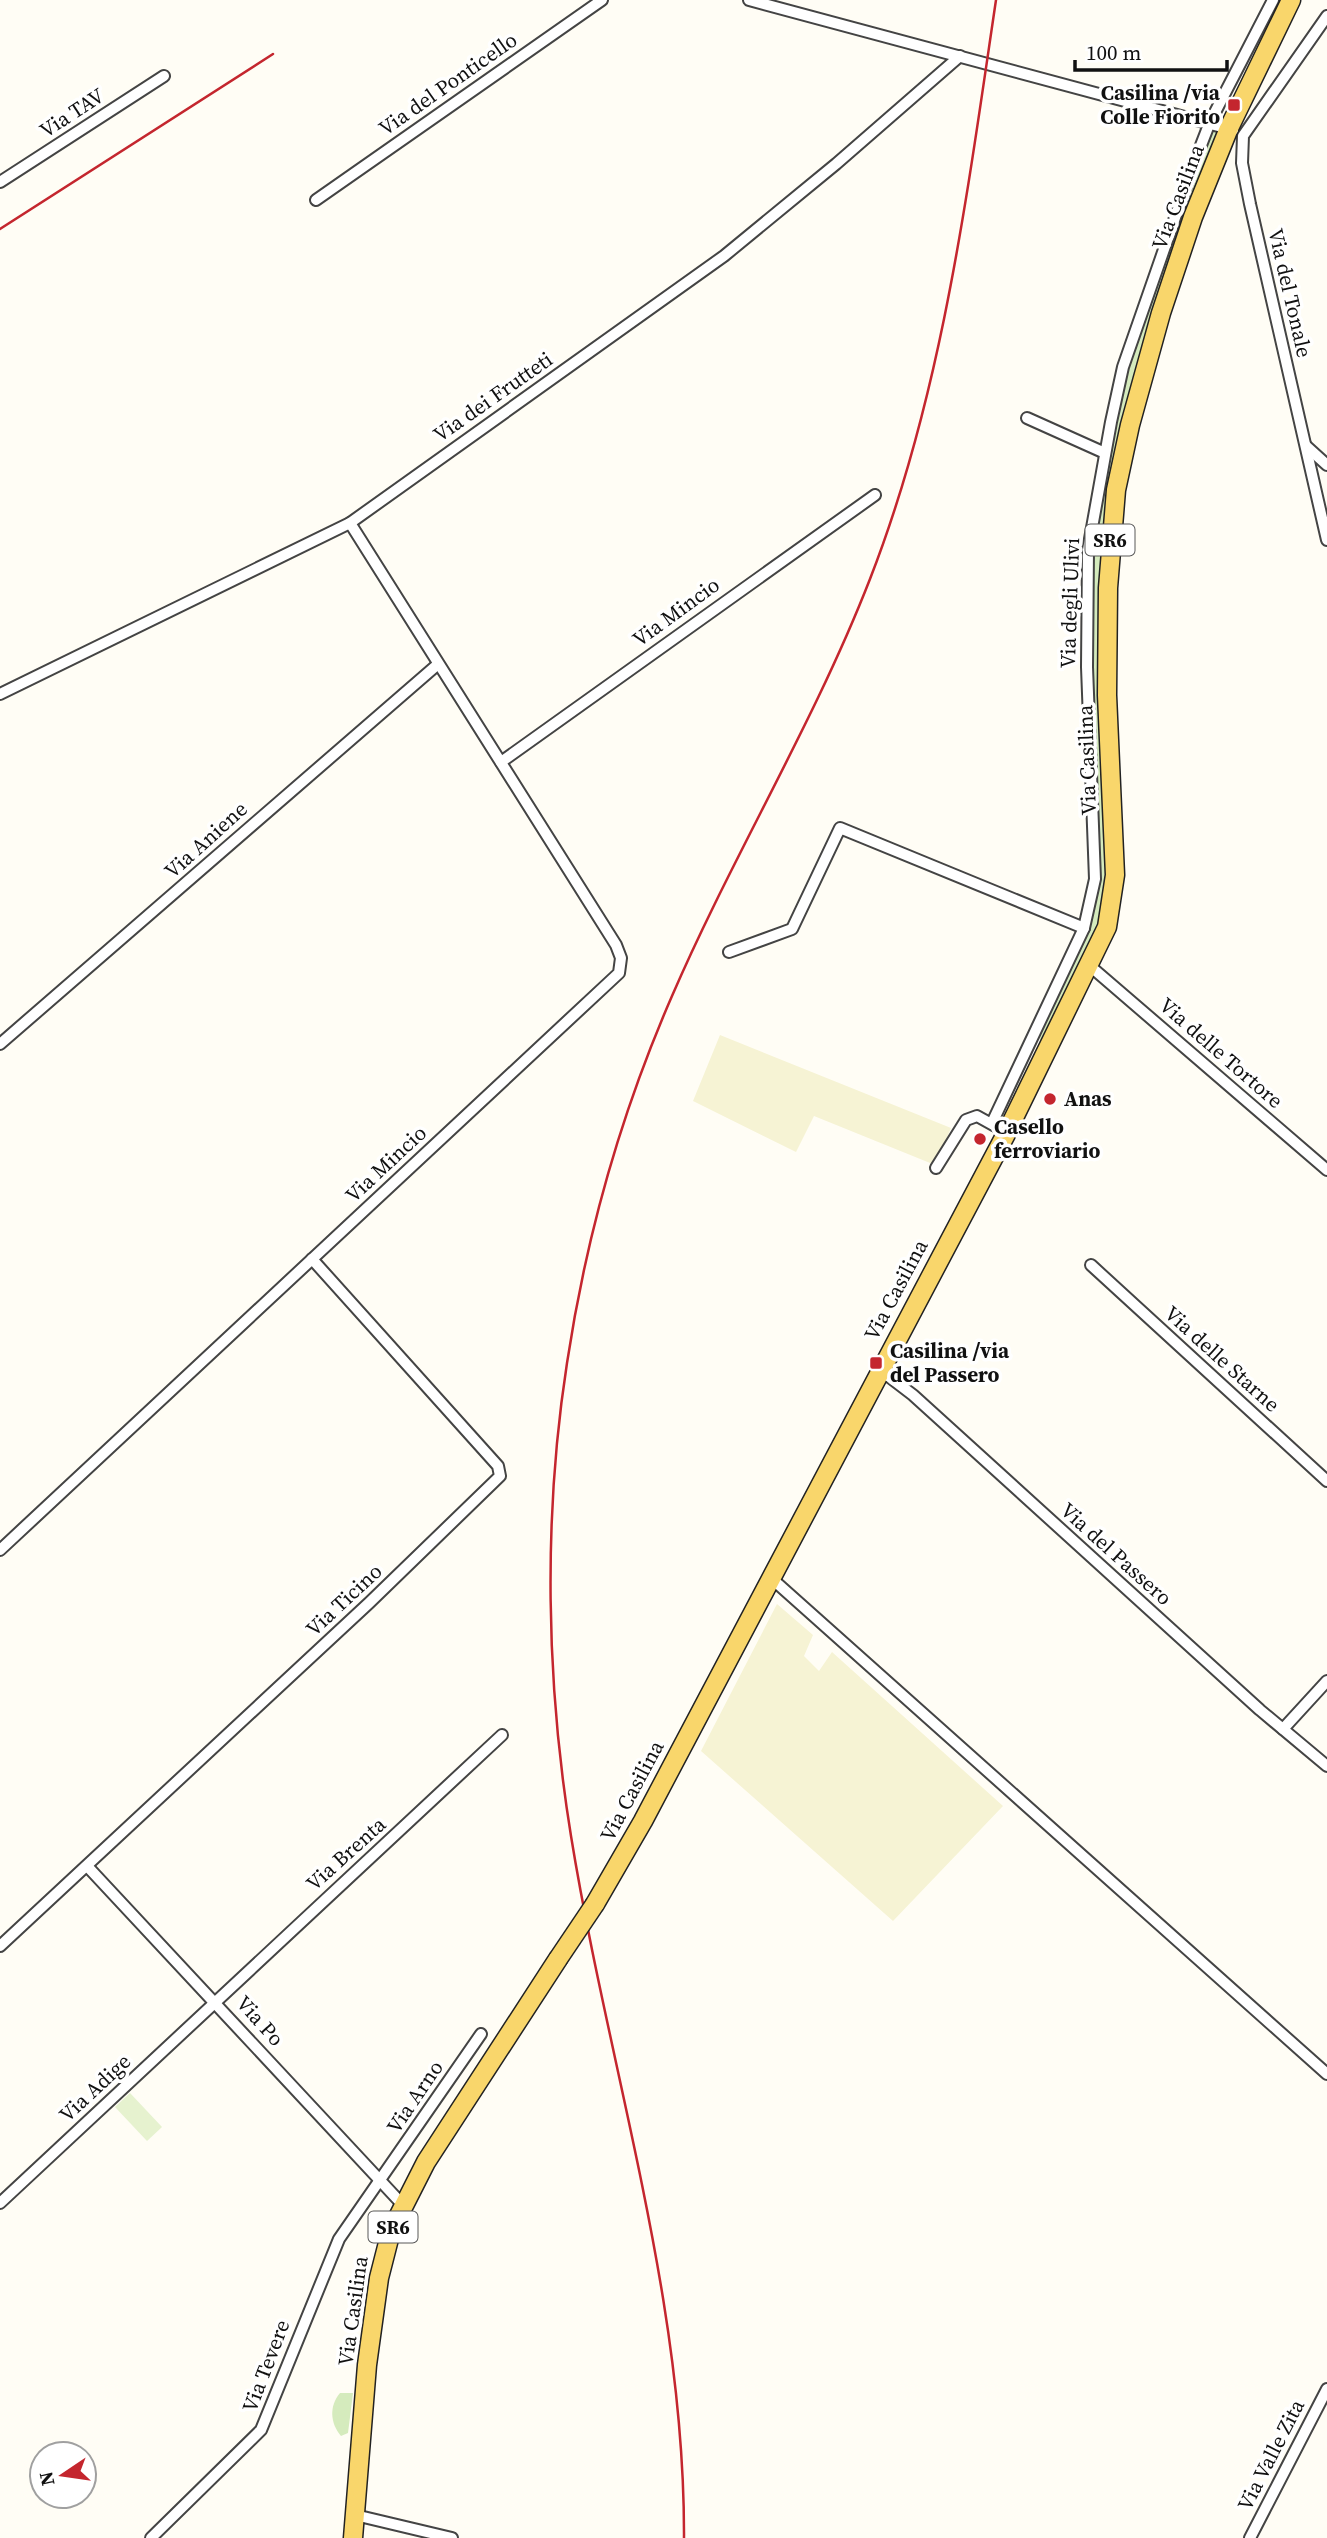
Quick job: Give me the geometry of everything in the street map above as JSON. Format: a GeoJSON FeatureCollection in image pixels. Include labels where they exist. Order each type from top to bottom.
{"type":"FeatureCollection","features":[{"type":"Feature","properties":{"kind":"main road","name":"Via Casilina"},"geometry":{"type":"LineString","coordinates":[[353,2538],[367,2365],[378,2285],[387,2242],[402,2204],[440,2139],[595,1904],[643,1821],[879,1369],[999,1129],[1090,966],[1109,921],[1115,884],[1107,682],[1108,575],[1116,490],[1161,313],[1193,217],[1236,132],[1291,0]]}},
{"type":"Feature","properties":{"kind":"street","name":"Via del Ponticello"},"geometry":{"type":"LineString","coordinates":[[316,200],[602,0]]}},
{"type":"Feature","properties":{"kind":"street"},"geometry":{"type":"LineString","coordinates":[[749,0],[1210,122],[1236,132],[1327,16]]}},
{"type":"Feature","properties":{"kind":"street","name":"Via degli Ulivi"},"geometry":{"type":"LineString","coordinates":[[999,1129],[1084,928],[1092,903],[1095,879],[1087,667],[1088,550],[1123,367],[1210,122],[1273,0]]}},
{"type":"Feature","properties":{"kind":"street","name":"Via dei Frutteti"},"geometry":{"type":"LineString","coordinates":[[0,694],[350,523],[724,256],[836,164],[960,56]]}},
{"type":"Feature","properties":{"kind":"street","name":"Via TAV"},"geometry":{"type":"LineString","coordinates":[[0,182],[164,76]]}},
{"type":"Feature","properties":{"kind":"street","name":"Via del Tonale"},"geometry":{"type":"LineString","coordinates":[[1236,132],[1327,540]]}},
{"type":"Feature","properties":{"kind":"street"},"geometry":{"type":"LineString","coordinates":[[1027,418],[1105,453]]}},
{"type":"Feature","properties":{"kind":"street"},"geometry":{"type":"LineString","coordinates":[[1306,445],[1327,466]]}},
{"type":"Feature","properties":{"kind":"street","name":"Via Mincio"},"geometry":{"type":"LineString","coordinates":[[501,762],[874,495]]}},
{"type":"Feature","properties":{"kind":"street","name":"Via Mincio"},"geometry":{"type":"LineString","coordinates":[[0,1550],[619,973],[621,958],[616,945],[350,523]]}},
{"type":"Feature","properties":{"kind":"street","name":"Via Aniene"},"geometry":{"type":"LineString","coordinates":[[0,1044],[438,665]]}},
{"type":"Feature","properties":{"kind":"street"},"geometry":{"type":"LineString","coordinates":[[729,952],[792,929],[840,828],[1084,928]]}},
{"type":"Feature","properties":{"kind":"street","name":"Via delle Tortore"},"geometry":{"type":"LineString","coordinates":[[1090,966],[1325,1164]]}},
{"type":"Feature","properties":{"kind":"street"},"geometry":{"type":"LineString","coordinates":[[936,1168],[964,1122],[976,1116],[999,1129]]}},
{"type":"Feature","properties":{"kind":"street","name":"Via Ticino"},"geometry":{"type":"LineString","coordinates":[[0,1946],[500,1476],[498,1466],[312,1259]]}},
{"type":"Feature","properties":{"kind":"street","name":"Via delle Starne"},"geometry":{"type":"LineString","coordinates":[[1091,1265],[1327,1481]]}},
{"type":"Feature","properties":{"kind":"street","name":"Via del Passero"},"geometry":{"type":"LineString","coordinates":[[879,1369],[913,1395],[1327,1766]]}},
{"type":"Feature","properties":{"kind":"street"},"geometry":{"type":"LineString","coordinates":[[770,1577],[1327,2074]]}},
{"type":"Feature","properties":{"kind":"street"},"geometry":{"type":"LineString","coordinates":[[1283,1729],[1327,1681]]}},
{"type":"Feature","properties":{"kind":"street","name":"Via Brenta"},"geometry":{"type":"LineString","coordinates":[[218,2003],[502,1735]]}},
{"type":"Feature","properties":{"kind":"street","name":"Via Po"},"geometry":{"type":"LineString","coordinates":[[87,1866],[218,2003],[402,2204]]}},
{"type":"Feature","properties":{"kind":"street","name":"Via Adige"},"geometry":{"type":"LineString","coordinates":[[0,2203],[218,2003]]}},
{"type":"Feature","properties":{"kind":"street","name":"Via Arno"},"geometry":{"type":"LineString","coordinates":[[381,2182],[481,2034]]}},
{"type":"Feature","properties":{"kind":"street","name":"Via Tevere"},"geometry":{"type":"LineString","coordinates":[[151,2538],[261,2430],[339,2239],[381,2182]]}},
{"type":"Feature","properties":{"kind":"street","name":"Via Valle Zita"},"geometry":{"type":"LineString","coordinates":[[1250,2538],[1327,2389]]}},
{"type":"Feature","properties":{"kind":"street"},"geometry":{"type":"LineString","coordinates":[[355,2515],[418,2538]]}},
{"type":"Feature","properties":{"kind":"street"},"geometry":{"type":"LineString","coordinates":[[402,2531],[452,2538]]}},
{"type":"Feature","properties":{"kind":"shaded area"},"geometry":{"type":"Polygon","coordinates":[[[720,1035],[951,1128],[935,1165],[814,1116],[796,1152],[693,1101],[720,1035]]]}},
{"type":"Feature","properties":{"kind":"shaded area"},"geometry":{"type":"Polygon","coordinates":[[[777,1604],[813,1635],[804,1656],[819,1671],[832,1652],[1003,1806],[893,1921],[701,1751],[777,1604]]]}},
{"type":"Feature","properties":{"kind":"green space"},"geometry":{"type":"Polygon","coordinates":[[[1211,130],[1218,133],[1108,506],[1100,580],[1101,765],[1107,871],[1104,913],[1040,1053],[1040,1029],[1094,903],[1091,555],[1121,388],[1211,130]]]}},
{"type":"Feature","properties":{"kind":"green space"},"geometry":{"type":"Polygon","coordinates":[[[130,2093],[162,2127],[147,2141],[115,2107],[130,2093]]]}},
{"type":"Feature","properties":{"kind":"green space"},"geometry":{"type":"Polygon","coordinates":[[[340,2393],[353,2393],[348,2433],[341,2436],[332,2414],[340,2393]]]}},
{"type":"Feature","properties":{"kind":"railway"},"geometry":{"type":"LineString","coordinates":[[684,2538],[681,2449],[672,2360],[659,2273],[587,1924],[571,1836],[556,1719],[552,1659],[551,1540],[559,1421],[584,1269],[621,1130],[637,1085],[696,944],[848,632],[895,509],[916,438],[949,293],[996,0]]}},
{"type":"Feature","properties":{"kind":"railway"},"geometry":{"type":"LineString","coordinates":[[0,229],[273,54]]}},
{"type":"Feature","properties":{"kind":"place","name":"Casilina /via Colle Fiorito"},"geometry":{"type":"Point","coordinates":[1234,105]}},
{"type":"Feature","properties":{"kind":"place","name":"Anas"},"geometry":{"type":"Point","coordinates":[1050,1099]}},
{"type":"Feature","properties":{"kind":"place","name":"Casello ferroviario"},"geometry":{"type":"Point","coordinates":[980,1139]}},
{"type":"Feature","properties":{"kind":"place","name":"Casilina /via del Passero"},"geometry":{"type":"Point","coordinates":[876,1363]}}]}
